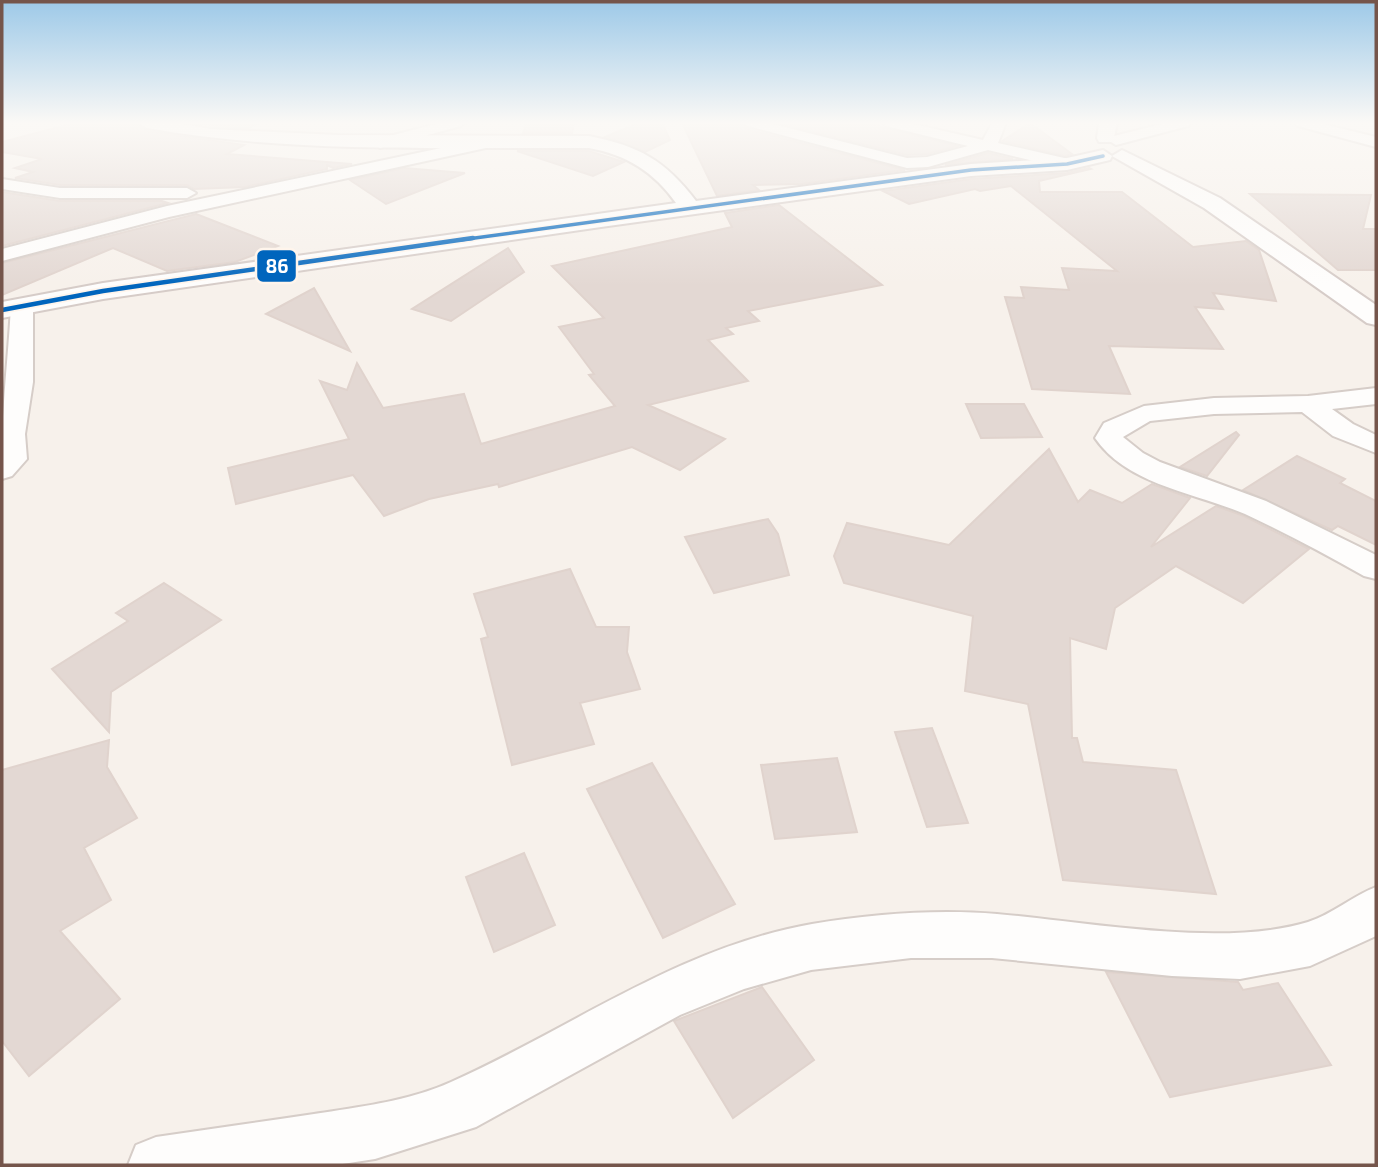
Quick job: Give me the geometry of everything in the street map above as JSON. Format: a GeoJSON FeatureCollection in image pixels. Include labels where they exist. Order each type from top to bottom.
{"type":"FeatureCollection","features":[{"type":"Feature","properties":{"kind":"main road"},"geometry":{"type":"LineString","coordinates":[[665,177],[691,209]]}},
{"type":"Feature","properties":{"kind":"main road"},"geometry":{"type":"LineString","coordinates":[[12,308],[103,291],[932,177]]}},
{"type":"Feature","properties":{"kind":"main road"},"geometry":{"type":"LineString","coordinates":[[1183,177],[1376,317]]}},
{"type":"Feature","properties":{"kind":"street"},"geometry":{"type":"LineString","coordinates":[[2,255],[69,236],[323,177]]}},
{"type":"Feature","properties":{"kind":"street"},"geometry":{"type":"LineString","coordinates":[[2,184],[60,193],[258,191]]}},
{"type":"Feature","properties":{"kind":"street"},"geometry":{"type":"LineString","coordinates":[[2,470],[13,459],[11,433],[20,382],[12,308]]}},
{"type":"Feature","properties":{"kind":"street"},"geometry":{"type":"LineString","coordinates":[[1376,396],[1308,404],[1214,406],[1144,414],[1114,429],[1108,438],[1115,448],[1131,459],[1237,499],[1376,568]]}},
{"type":"Feature","properties":{"kind":"street"},"geometry":{"type":"LineString","coordinates":[[1308,404],[1335,425],[1376,445]]}},
{"type":"Feature","properties":{"kind":"street"},"geometry":{"type":"LineString","coordinates":[[156,1165],[375,1132],[457,1108],[663,998],[741,966],[811,947],[911,936],[992,936],[1172,953],[1240,956],[1310,944],[1355,924],[1376,908]]}},
{"type":"Feature","properties":{"kind":"building"},"geometry":{"type":"Polygon","coordinates":[[[288,177],[245,187],[194,189],[187,185],[60,185],[15,178],[288,177]]]}},
{"type":"Feature","properties":{"kind":"building"},"geometry":{"type":"Polygon","coordinates":[[[361,177],[454,177],[386,204],[350,180],[361,177]]]}},
{"type":"Feature","properties":{"kind":"building"},"geometry":{"type":"Polygon","coordinates":[[[708,177],[850,177],[802,184],[753,185],[759,190],[717,196],[708,177]]]}},
{"type":"Feature","properties":{"kind":"building"},"geometry":{"type":"Polygon","coordinates":[[[1054,177],[1039,181],[1040,192],[1122,192],[1193,247],[1246,241],[1259,250],[1276,301],[1213,293],[1223,309],[1195,307],[1223,349],[1109,346],[1130,394],[1032,389],[1005,297],[1024,298],[1021,287],[1069,290],[1062,268],[1117,271],[1011,186],[980,191],[975,189],[909,204],[883,191],[971,179],[1054,177]]]}},
{"type":"Feature","properties":{"kind":"building"},"geometry":{"type":"Polygon","coordinates":[[[2,192],[60,201],[168,203],[2,246],[2,192]]]}},
{"type":"Feature","properties":{"kind":"building"},"geometry":{"type":"Polygon","coordinates":[[[1250,194],[1371,195],[1363,229],[1376,229],[1376,270],[1338,270],[1250,194]]]}},
{"type":"Feature","properties":{"kind":"building"},"geometry":{"type":"Polygon","coordinates":[[[779,205],[882,285],[748,311],[759,321],[726,328],[733,334],[708,340],[748,381],[648,405],[725,439],[680,470],[632,447],[499,487],[498,484],[429,499],[384,516],[353,475],[236,504],[228,468],[349,439],[320,381],[347,390],[357,363],[383,408],[464,394],[481,444],[615,406],[589,375],[594,374],[559,327],[604,318],[552,266],[732,227],[725,213],[779,205]]]}},
{"type":"Feature","properties":{"kind":"building"},"geometry":{"type":"Polygon","coordinates":[[[196,214],[278,246],[235,262],[167,271],[113,248],[2,295],[2,263],[196,214]]]}},
{"type":"Feature","properties":{"kind":"building"},"geometry":{"type":"Polygon","coordinates":[[[508,248],[524,272],[451,321],[412,309],[508,248]]]}},
{"type":"Feature","properties":{"kind":"building"},"geometry":{"type":"Polygon","coordinates":[[[314,288],[350,351],[266,314],[314,288]]]}},
{"type":"Feature","properties":{"kind":"building"},"geometry":{"type":"Polygon","coordinates":[[[966,404],[1024,404],[1042,437],[981,438],[966,404]]]}},
{"type":"Feature","properties":{"kind":"building"},"geometry":{"type":"Polygon","coordinates":[[[1236,432],[1239,435],[1207,476],[1180,467],[1236,432]]]}},
{"type":"Feature","properties":{"kind":"building"},"geometry":{"type":"Polygon","coordinates":[[[1049,449],[1078,502],[1090,490],[1122,503],[1152,484],[1190,498],[1151,547],[1216,506],[1244,516],[1309,549],[1243,603],[1176,566],[1115,608],[1106,649],[1070,638],[1072,738],[1077,738],[1083,762],[1176,770],[1216,894],[1063,880],[1028,704],[965,691],[973,616],[844,583],[834,556],[847,523],[949,545],[1049,449]]]}},
{"type":"Feature","properties":{"kind":"building"},"geometry":{"type":"Polygon","coordinates":[[[1297,456],[1345,479],[1340,483],[1376,501],[1376,545],[1338,526],[1332,530],[1243,490],[1297,456]]]}},
{"type":"Feature","properties":{"kind":"building"},"geometry":{"type":"Polygon","coordinates":[[[768,519],[778,534],[789,575],[714,593],[685,537],[768,519]]]}},
{"type":"Feature","properties":{"kind":"building"},"geometry":{"type":"Polygon","coordinates":[[[570,569],[596,627],[629,627],[627,652],[640,689],[580,703],[594,744],[512,765],[481,639],[488,637],[474,594],[570,569]]]}},
{"type":"Feature","properties":{"kind":"building"},"geometry":{"type":"Polygon","coordinates":[[[164,583],[221,620],[111,692],[109,732],[52,669],[128,621],[116,613],[164,583]]]}},
{"type":"Feature","properties":{"kind":"building"},"geometry":{"type":"Polygon","coordinates":[[[932,728],[968,823],[927,827],[895,732],[932,728]]]}},
{"type":"Feature","properties":{"kind":"building"},"geometry":{"type":"Polygon","coordinates":[[[109,740],[107,767],[137,818],[84,848],[111,900],[60,931],[120,999],[29,1076],[2,1041],[2,770],[109,740]]]}},
{"type":"Feature","properties":{"kind":"building"},"geometry":{"type":"Polygon","coordinates":[[[837,758],[857,832],[775,839],[761,765],[837,758]]]}},
{"type":"Feature","properties":{"kind":"building"},"geometry":{"type":"Polygon","coordinates":[[[652,763],[735,904],[663,938],[587,789],[652,763]]]}},
{"type":"Feature","properties":{"kind":"building"},"geometry":{"type":"Polygon","coordinates":[[[524,853],[555,925],[494,952],[466,877],[524,853]]]}},
{"type":"Feature","properties":{"kind":"building"},"geometry":{"type":"Polygon","coordinates":[[[1106,972],[1238,982],[1243,990],[1278,983],[1331,1065],[1170,1097],[1106,972]]]}},
{"type":"Feature","properties":{"kind":"building"},"geometry":{"type":"Polygon","coordinates":[[[762,987],[814,1060],[733,1118],[674,1021],[762,987]]]}},
{"type":"Feature","properties":{"kind":"transit line","name":"86"},"geometry":{"type":"LineString","coordinates":[[2,310],[103,291],[916,177]]}}]}
